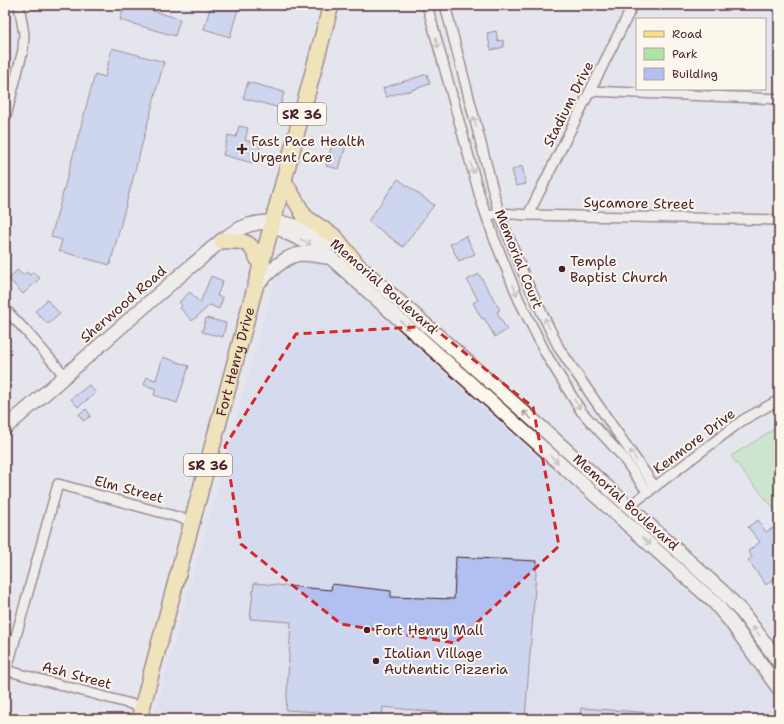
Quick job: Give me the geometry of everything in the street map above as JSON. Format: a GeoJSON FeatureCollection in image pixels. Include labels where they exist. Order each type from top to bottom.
{"type":"FeatureCollection","features":[{"type":"Feature","properties":{"kind":"main road","name":"Fort Henry Drive"},"geometry":{"type":"LineString","coordinates":[[140,713],[332,5]]}},
{"type":"Feature","properties":{"kind":"main road"},"geometry":{"type":"LineString","coordinates":[[284,180],[305,217],[335,237],[355,262]]}},
{"type":"Feature","properties":{"kind":"main road","name":"Sherwood Road"},"geometry":{"type":"LineString","coordinates":[[5,428],[222,241],[239,228],[258,223],[272,223]]}},
{"type":"Feature","properties":{"kind":"main road","name":"Memorial Boulevard"},"geometry":{"type":"LineString","coordinates":[[272,223],[330,257],[533,440],[731,599],[779,662]]}},
{"type":"Feature","properties":{"kind":"main road","name":"Memorial Boulevard"},"geometry":{"type":"LineString","coordinates":[[272,223],[295,225],[318,234],[355,262],[542,428],[715,603],[731,622],[779,689]]}},
{"type":"Feature","properties":{"kind":"main road"},"geometry":{"type":"LineString","coordinates":[[222,241],[243,241],[250,245],[261,266]]}},
{"type":"Feature","properties":{"kind":"main road"},"geometry":{"type":"LineString","coordinates":[[256,285],[290,257],[301,254],[330,257]]}},
{"type":"Feature","properties":{"kind":"main road"},"geometry":{"type":"LineString","coordinates":[[533,440],[542,428]]}},
{"type":"Feature","properties":{"kind":"main road"},"geometry":{"type":"LineString","coordinates":[[743,639],[766,660],[779,678]]}},
{"type":"Feature","properties":{"kind":"street"},"geometry":{"type":"LineString","coordinates":[[5,120],[23,50],[24,34],[19,5]]}},
{"type":"Feature","properties":{"kind":"street","name":"Stadium Drive"},"geometry":{"type":"LineString","coordinates":[[528,215],[633,5]]}},
{"type":"Feature","properties":{"kind":"street"},"geometry":{"type":"LineString","coordinates":[[428,8],[445,6]]}},
{"type":"Feature","properties":{"kind":"street","name":"Memorial Court"},"geometry":{"type":"LineString","coordinates":[[445,6],[499,213],[526,280],[560,348],[656,487]]}},
{"type":"Feature","properties":{"kind":"street","name":"Memorial Court"},"geometry":{"type":"LineString","coordinates":[[428,8],[486,216],[519,300],[546,354],[581,411],[622,456],[648,493]]}},
{"type":"Feature","properties":{"kind":"street"},"geometry":{"type":"LineString","coordinates":[[590,91],[779,99]]}},
{"type":"Feature","properties":{"kind":"street","name":"Sycamore Street"},"geometry":{"type":"LineString","coordinates":[[486,216],[499,213],[528,215],[779,220]]}},
{"type":"Feature","properties":{"kind":"street"},"geometry":{"type":"LineString","coordinates":[[5,309],[26,330],[65,376]]}},
{"type":"Feature","properties":{"kind":"street"},"geometry":{"type":"LineString","coordinates":[[546,354],[560,348]]}},
{"type":"Feature","properties":{"kind":"street","name":"Kenmore Drive"},"geometry":{"type":"LineString","coordinates":[[623,511],[743,420],[779,400]]}},
{"type":"Feature","properties":{"kind":"street","name":"Elm Street"},"geometry":{"type":"LineString","coordinates":[[6,672],[58,484],[192,521]]}},
{"type":"Feature","properties":{"kind":"street","name":"Ash Street"},"geometry":{"type":"LineString","coordinates":[[6,672],[140,713]]}},
{"type":"Feature","properties":{"kind":"highlighted area"},"geometry":{"type":"Polygon","coordinates":[[[431,326],[533,407],[559,546],[455,643],[341,624],[241,544],[225,446],[296,334],[431,326]]]}},
{"type":"Feature","properties":{"kind":"shaded area","name":"Fort Henry Mall"},"geometry":{"type":"Polygon","coordinates":[[[317,262],[326,266],[731,631],[779,698],[779,719],[153,719],[274,282],[282,271],[291,265],[317,262]]]}},
{"type":"Feature","properties":{"kind":"green space"},"geometry":{"type":"Polygon","coordinates":[[[779,426],[779,514],[731,456],[779,426]]]}},
{"type":"Feature","properties":{"kind":"building"},"geometry":{"type":"Polygon","coordinates":[[[125,5],[133,5],[180,19],[175,36],[120,20],[125,5]]]}},
{"type":"Feature","properties":{"kind":"building"},"geometry":{"type":"Polygon","coordinates":[[[211,5],[239,5],[230,37],[204,29],[211,5]]]}},
{"type":"Feature","properties":{"kind":"building"},"geometry":{"type":"Polygon","coordinates":[[[496,31],[498,41],[503,40],[504,47],[491,50],[487,33],[496,31]]]}},
{"type":"Feature","properties":{"kind":"building"},"geometry":{"type":"Polygon","coordinates":[[[112,48],[164,62],[110,265],[59,251],[62,240],[51,237],[95,74],[105,77],[112,48]]]}},
{"type":"Feature","properties":{"kind":"building"},"geometry":{"type":"Polygon","coordinates":[[[427,74],[430,84],[386,97],[383,88],[427,74]]]}},
{"type":"Feature","properties":{"kind":"building"},"geometry":{"type":"Polygon","coordinates":[[[248,82],[284,92],[280,108],[243,98],[248,82]]]}},
{"type":"Feature","properties":{"kind":"building","name":"Fast Pace Health Urgent Care"},"geometry":{"type":"Polygon","coordinates":[[[239,126],[248,128],[245,140],[261,144],[256,164],[223,155],[228,135],[236,137],[239,126]]]}},
{"type":"Feature","properties":{"kind":"building"},"geometry":{"type":"Polygon","coordinates":[[[334,138],[347,142],[339,169],[326,166],[334,138]]]}},
{"type":"Feature","properties":{"kind":"building"},"geometry":{"type":"Polygon","coordinates":[[[522,166],[526,184],[516,186],[512,170],[522,166]]]}},
{"type":"Feature","properties":{"kind":"building"},"geometry":{"type":"Polygon","coordinates":[[[398,179],[434,205],[403,247],[368,221],[398,179]]]}},
{"type":"Feature","properties":{"kind":"building"},"geometry":{"type":"Polygon","coordinates":[[[466,236],[475,254],[459,261],[450,244],[466,236]]]}},
{"type":"Feature","properties":{"kind":"building"},"geometry":{"type":"Polygon","coordinates":[[[17,270],[23,275],[27,272],[30,275],[33,272],[40,278],[23,294],[9,279],[17,270]]]}},
{"type":"Feature","properties":{"kind":"building"},"geometry":{"type":"Polygon","coordinates":[[[479,274],[500,310],[497,312],[507,330],[495,337],[473,303],[478,300],[467,280],[479,274]]]}},
{"type":"Feature","properties":{"kind":"building"},"geometry":{"type":"Polygon","coordinates":[[[211,276],[223,281],[217,296],[223,298],[219,309],[210,305],[192,321],[180,308],[182,306],[179,302],[190,292],[200,303],[211,276]]]}},
{"type":"Feature","properties":{"kind":"building"},"geometry":{"type":"Polygon","coordinates":[[[47,300],[60,314],[48,324],[35,311],[47,300]]]}},
{"type":"Feature","properties":{"kind":"building"},"geometry":{"type":"Polygon","coordinates":[[[206,318],[226,323],[223,337],[202,332],[206,318]]]}},
{"type":"Feature","properties":{"kind":"building"},"geometry":{"type":"Polygon","coordinates":[[[163,357],[189,366],[177,403],[154,395],[156,389],[144,385],[147,377],[156,380],[163,357]]]}},
{"type":"Feature","properties":{"kind":"building"},"geometry":{"type":"Polygon","coordinates":[[[89,385],[96,393],[78,407],[71,399],[89,385]]]}},
{"type":"Feature","properties":{"kind":"building"},"geometry":{"type":"Polygon","coordinates":[[[86,409],[91,416],[83,421],[79,414],[86,409]]]}},
{"type":"Feature","properties":{"kind":"building"},"geometry":{"type":"Polygon","coordinates":[[[758,520],[766,532],[773,528],[779,537],[779,575],[766,585],[748,560],[752,557],[748,551],[760,542],[748,527],[758,520]]]}},
{"type":"Feature","properties":{"kind":"building","name":"Fort Henry Mall"},"geometry":{"type":"Polygon","coordinates":[[[456,557],[537,561],[525,719],[443,719],[443,713],[383,707],[382,716],[286,710],[291,622],[250,619],[254,583],[331,590],[332,584],[391,591],[391,597],[454,599],[456,557]]]}},
{"type":"Feature","properties":{"kind":"building"},"geometry":{"type":"Polygon","coordinates":[[[581,708],[669,714],[669,719],[579,719],[581,708]]]}},
{"type":"Feature","properties":{"kind":"place","name":"Fast Pace Health Urgent Care"},"geometry":{"type":"Point","coordinates":[242,149]}},
{"type":"Feature","properties":{"kind":"place","name":"Temple Baptist Church"},"geometry":{"type":"Point","coordinates":[562,269]}},
{"type":"Feature","properties":{"kind":"place","name":"Fort Henry Mall"},"geometry":{"type":"Point","coordinates":[367,630]}},
{"type":"Feature","properties":{"kind":"place","name":"Italian Village Authentic Pizzeria"},"geometry":{"type":"Point","coordinates":[376,661]}}]}
